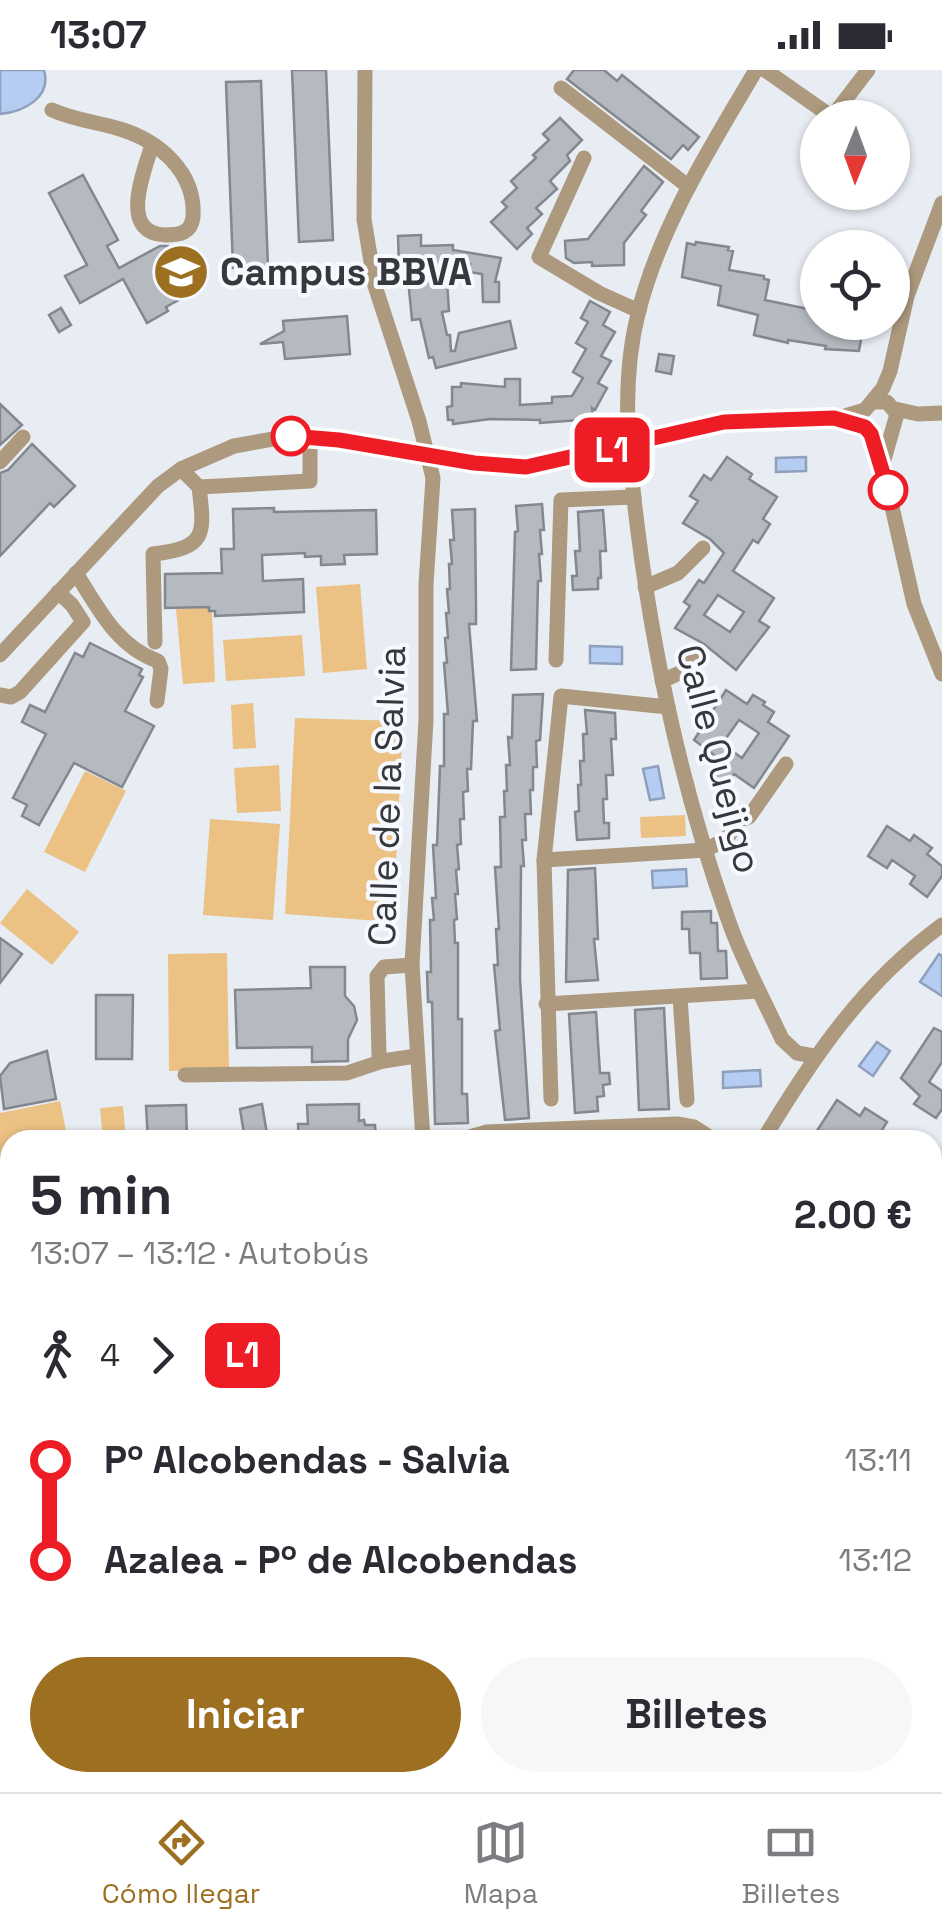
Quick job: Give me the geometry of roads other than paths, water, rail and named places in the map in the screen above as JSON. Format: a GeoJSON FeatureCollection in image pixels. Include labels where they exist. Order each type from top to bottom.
{"type":"FeatureCollection","features":[{"type":"Feature","properties":{"kind":"street","name":"Calle de la Salvia"},"geometry":{"type":"LineString","coordinates":[[365,70],[364,219],[382,313],[419,421],[433,493],[426,584],[426,720],[412,965],[422,1130]]}},
{"type":"Feature","properties":{"kind":"street","name":"Calle Quejigo"},"geometry":{"type":"LineString","coordinates":[[756,70],[668,229],[639,311],[627,388],[630,446],[645,588],[662,681],[706,850],[730,925],[759,991],[790,1048],[797,1054],[814,1056]]}},
{"type":"Feature","properties":{"kind":"street"},"geometry":{"type":"LineString","coordinates":[[765,70],[832,117],[868,70]]}},
{"type":"Feature","properties":{"kind":"street"},"geometry":{"type":"LineString","coordinates":[[562,88],[689,187]]}},
{"type":"Feature","properties":{"kind":"street"},"geometry":{"type":"LineString","coordinates":[[52,110],[121,129],[152,146],[172,159],[184,174],[192,196],[193,220],[190,229],[180,235],[150,232],[137,212],[141,180],[152,146]]}},
{"type":"Feature","properties":{"kind":"street"},"geometry":{"type":"LineString","coordinates":[[584,158],[539,258],[599,294],[639,311]]}},
{"type":"Feature","properties":{"kind":"street"},"geometry":{"type":"LineString","coordinates":[[883,467],[891,432],[898,420],[890,372],[908,296],[942,203]]}},
{"type":"Feature","properties":{"kind":"street"},"geometry":{"type":"LineString","coordinates":[[890,372],[869,406],[868,430],[883,467],[914,604],[942,674]]}},
{"type":"Feature","properties":{"kind":"street"},"geometry":{"type":"LineString","coordinates":[[0,655],[135,508],[182,469],[260,439],[310,436],[426,456],[526,467],[724,422],[834,418],[869,406],[918,414],[942,413]]}},
{"type":"Feature","properties":{"kind":"street"},"geometry":{"type":"LineString","coordinates":[[834,418],[882,436],[891,432]]}},
{"type":"Feature","properties":{"kind":"street"},"geometry":{"type":"LineString","coordinates":[[199,488],[310,481],[310,436]]}},
{"type":"Feature","properties":{"kind":"street"},"geometry":{"type":"LineString","coordinates":[[0,462],[23,437]]}},
{"type":"Feature","properties":{"kind":"street"},"geometry":{"type":"LineString","coordinates":[[155,642],[153,554],[190,546],[201,536],[204,526],[199,488],[182,469]]}},
{"type":"Feature","properties":{"kind":"street"},"geometry":{"type":"LineString","coordinates":[[556,660],[561,500],[634,498]]}},
{"type":"Feature","properties":{"kind":"street"},"geometry":{"type":"LineString","coordinates":[[645,588],[678,572],[703,548]]}},
{"type":"Feature","properties":{"kind":"street"},"geometry":{"type":"LineString","coordinates":[[76,573],[113,632],[146,657],[158,661],[158,701]]}},
{"type":"Feature","properties":{"kind":"street"},"geometry":{"type":"LineString","coordinates":[[0,695],[11,697],[20,692],[83,622],[58,592]]}},
{"type":"Feature","properties":{"kind":"street"},"geometry":{"type":"LineString","coordinates":[[662,681],[686,670],[697,653]]}},
{"type":"Feature","properties":{"kind":"street"},"geometry":{"type":"LineString","coordinates":[[551,1099],[544,860],[562,696],[668,707]]}},
{"type":"Feature","properties":{"kind":"street"},"geometry":{"type":"LineString","coordinates":[[544,860],[706,850],[727,838],[739,820],[749,817],[786,764]]}},
{"type":"Feature","properties":{"kind":"street"},"geometry":{"type":"LineString","coordinates":[[769,1130],[814,1056],[869,988],[906,952],[942,925]]}},
{"type":"Feature","properties":{"kind":"street"},"geometry":{"type":"LineString","coordinates":[[383,1061],[379,1055],[377,976],[384,967],[412,965]]}},
{"type":"Feature","properties":{"kind":"street"},"geometry":{"type":"LineString","coordinates":[[546,1004],[759,991]]}},
{"type":"Feature","properties":{"kind":"street"},"geometry":{"type":"LineString","coordinates":[[680,997],[687,1100]]}},
{"type":"Feature","properties":{"kind":"street"},"geometry":{"type":"LineString","coordinates":[[185,1075],[346,1074],[383,1061],[416,1056]]}},
{"type":"Feature","properties":{"kind":"street"},"geometry":{"type":"LineString","coordinates":[[535,1130],[677,1124],[699,1130]]}},
{"type":"Feature","properties":{"kind":"water"},"geometry":{"type":"Polygon","coordinates":[[[0,70],[44,70],[44,88],[27,106],[0,114],[0,70]]]}},
{"type":"Feature","properties":{"kind":"water"},"geometry":{"type":"Polygon","coordinates":[[[806,457],[806,471],[776,472],[776,458],[806,457]]]}},
{"type":"Feature","properties":{"kind":"water"},"geometry":{"type":"Polygon","coordinates":[[[590,646],[622,647],[622,664],[590,663],[590,646]]]}},
{"type":"Feature","properties":{"kind":"water"},"geometry":{"type":"Polygon","coordinates":[[[658,766],[664,798],[650,800],[643,769],[658,766]]]}},
{"type":"Feature","properties":{"kind":"water"},"geometry":{"type":"Polygon","coordinates":[[[686,869],[687,886],[653,888],[652,871],[686,869]]]}},
{"type":"Feature","properties":{"kind":"water"},"geometry":{"type":"Polygon","coordinates":[[[939,954],[942,956],[942,996],[920,982],[939,954]]]}},
{"type":"Feature","properties":{"kind":"water"},"geometry":{"type":"Polygon","coordinates":[[[877,1042],[890,1051],[873,1076],[859,1066],[877,1042]]]}},
{"type":"Feature","properties":{"kind":"water"},"geometry":{"type":"Polygon","coordinates":[[[760,1070],[761,1086],[723,1088],[723,1072],[760,1070]]]}},
{"type":"Feature","properties":{"kind":"place","name":"Campus BBVA"},"geometry":{"type":"Point","coordinates":[181,272]}}]}
